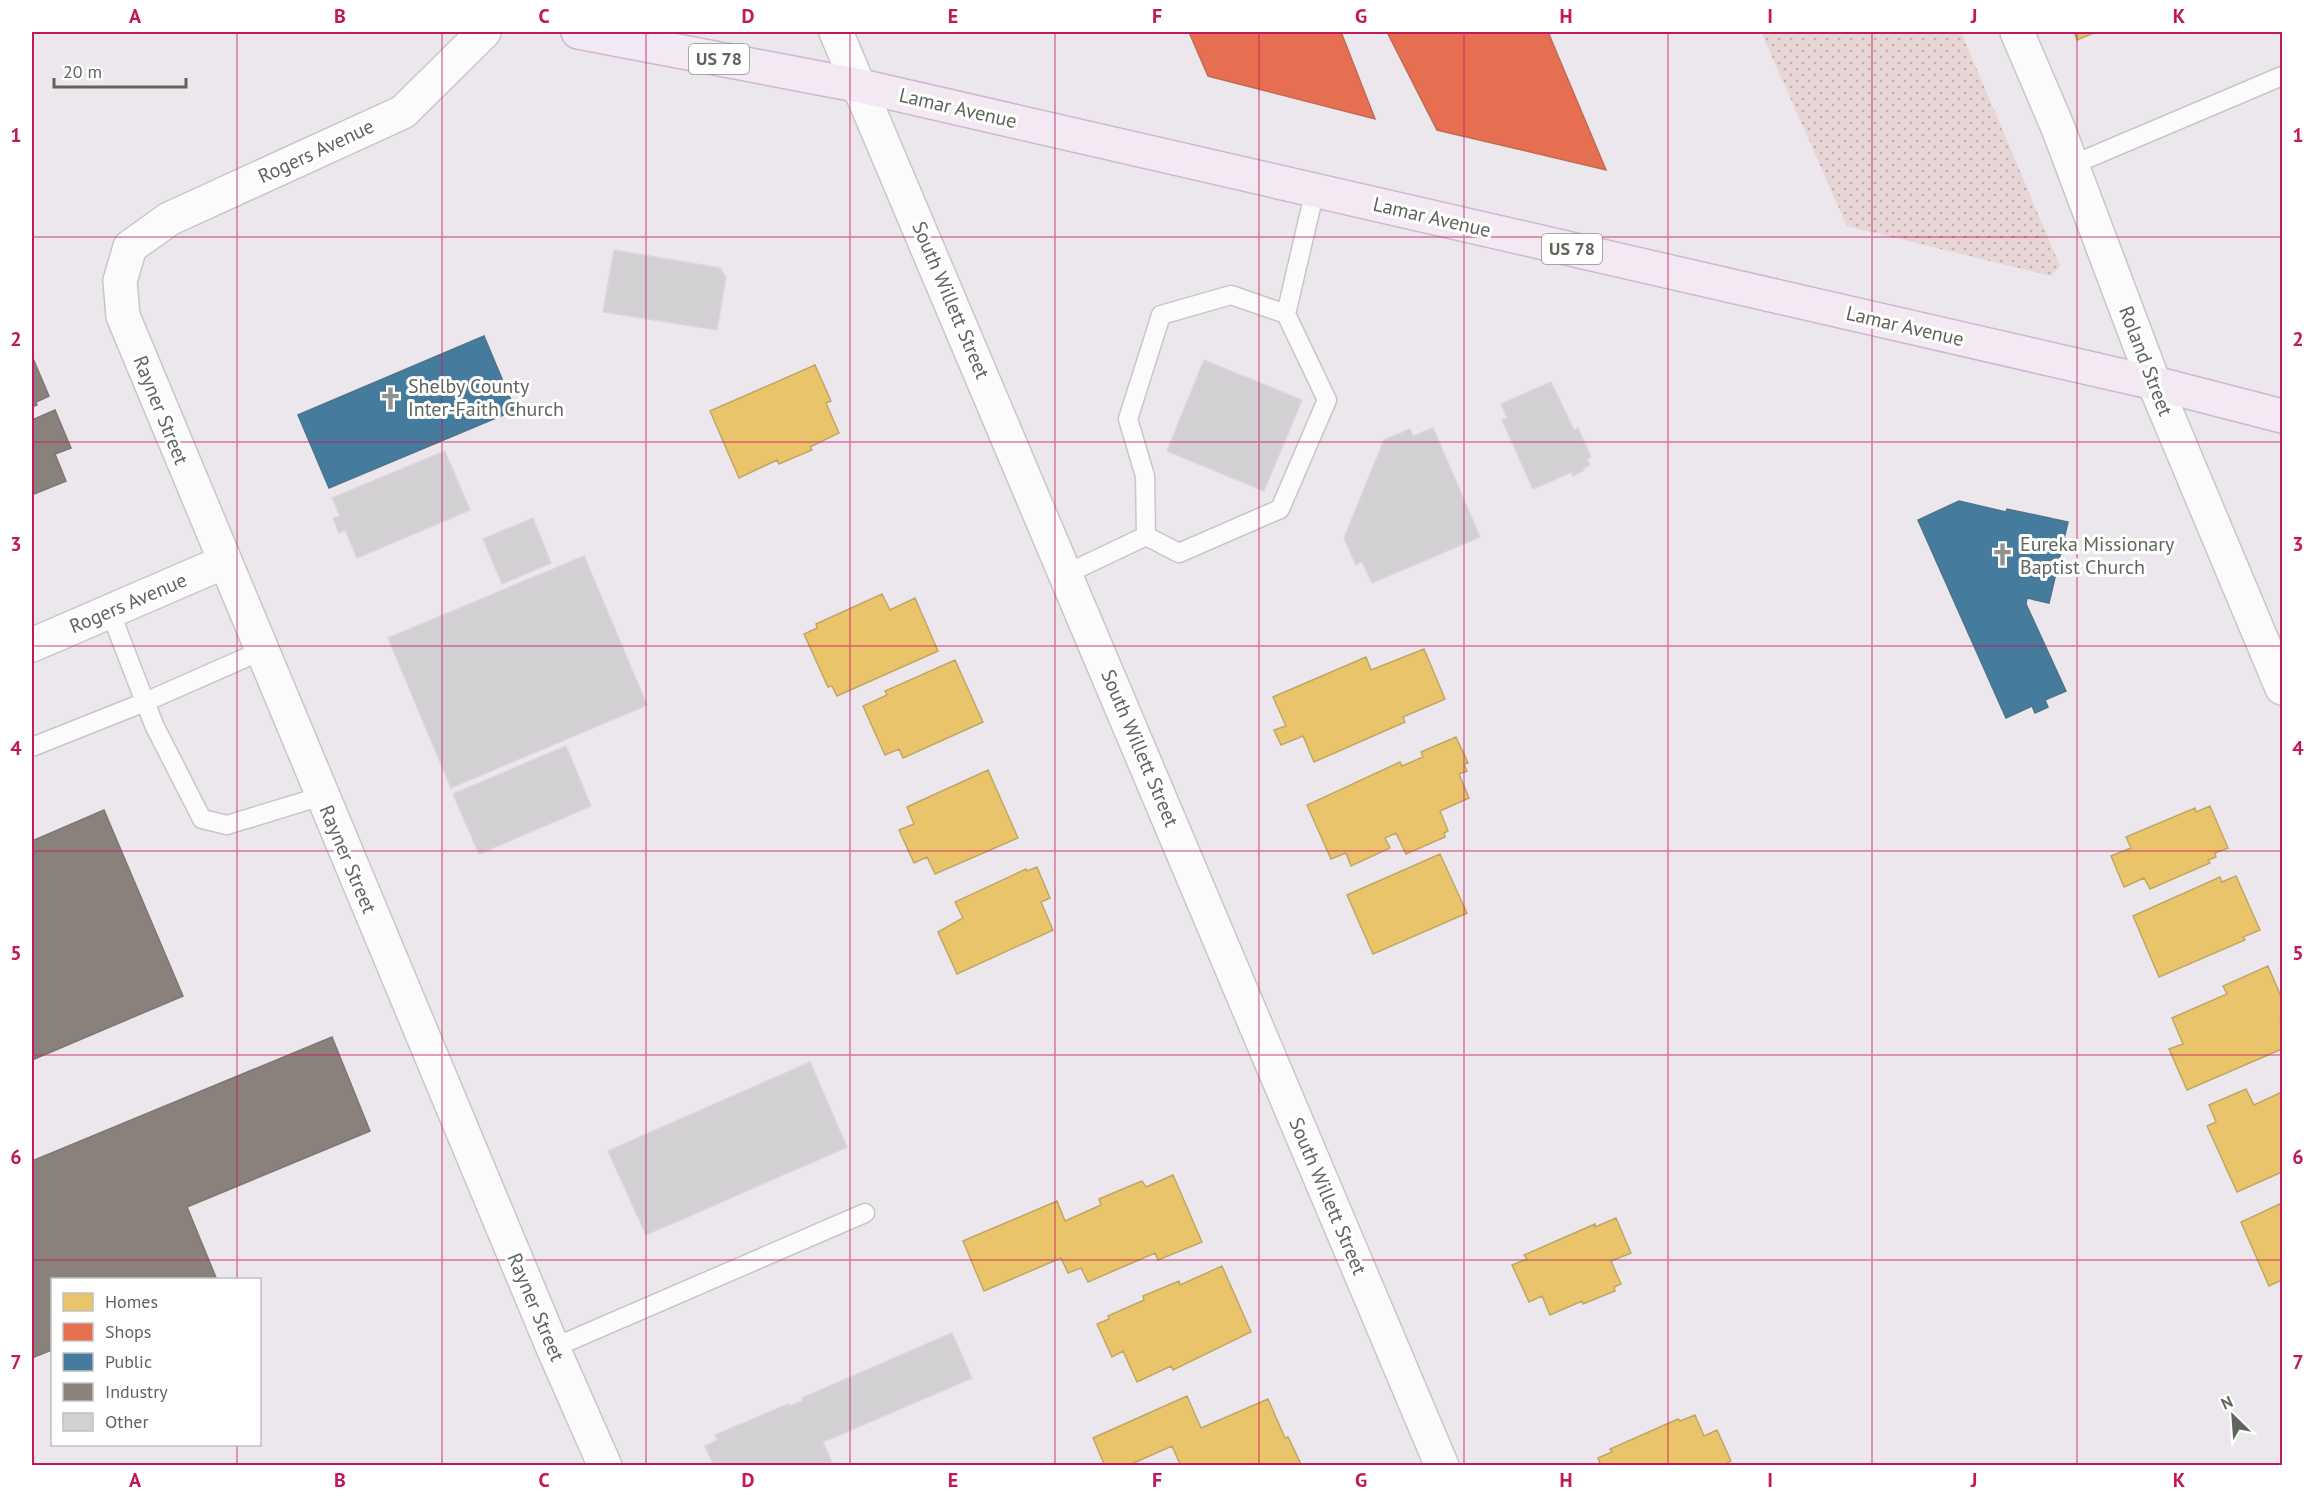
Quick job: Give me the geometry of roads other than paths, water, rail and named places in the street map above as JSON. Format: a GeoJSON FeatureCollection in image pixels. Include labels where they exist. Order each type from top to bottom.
{"type":"FeatureCollection","features":[{"type":"Feature","properties":{"kind":"main road","name":"Lamar Avenue"},"geometry":{"type":"LineString","coordinates":[[578,32],[861,86],[2154,383],[2283,416]]}},
{"type":"Feature","properties":{"kind":"street","name":"Rogers Avenue"},"geometry":{"type":"LineString","coordinates":[[130,247],[169,219],[403,111],[484,32]]}},
{"type":"Feature","properties":{"kind":"street","name":"South Willett Street"},"geometry":{"type":"LineString","coordinates":[[836,32],[861,86],[1442,1466]]}},
{"type":"Feature","properties":{"kind":"street","name":"Roland Street"},"geometry":{"type":"LineString","coordinates":[[2017,32],[2072,165],[2154,383],[2283,688]]}},
{"type":"Feature","properties":{"kind":"street","name":"Rayner Street"},"geometry":{"type":"LineString","coordinates":[[130,247],[120,281],[123,316],[553,1348],[605,1466]]}},
{"type":"Feature","properties":{"kind":"street","name":"Rogers Avenue"},"geometry":{"type":"LineString","coordinates":[[32,645],[224,562]]}},
{"type":"Feature","properties":{"kind":"lane"},"geometry":{"type":"LineString","coordinates":[[2072,165],[2283,76]]}},
{"type":"Feature","properties":{"kind":"lane"},"geometry":{"type":"LineString","coordinates":[[1146,536],[1179,554],[1280,509],[1327,400],[1286,314],[1315,190]]}},
{"type":"Feature","properties":{"kind":"lane"},"geometry":{"type":"LineString","coordinates":[[1146,536],[1145,476],[1128,419],[1161,315],[1231,295],[1286,314]]}},
{"type":"Feature","properties":{"kind":"lane"},"geometry":{"type":"LineString","coordinates":[[1066,574],[1146,536]]}},
{"type":"Feature","properties":{"kind":"lane"},"geometry":{"type":"LineString","coordinates":[[110,611],[155,727],[202,819],[227,825],[322,796]]}},
{"type":"Feature","properties":{"kind":"lane"},"geometry":{"type":"LineString","coordinates":[[32,747],[145,702],[261,651]]}},
{"type":"Feature","properties":{"kind":"lane"},"geometry":{"type":"LineString","coordinates":[[553,1348],[865,1213]]}},
{"type":"Feature","properties":{"kind":"place","name":"Shelby County Inter-Faith Church"},"geometry":{"type":"Point","coordinates":[390,398]}},
{"type":"Feature","properties":{"kind":"place","name":"Eureka Missionary Baptist Church"},"geometry":{"type":"Point","coordinates":[2002,555]}}]}
